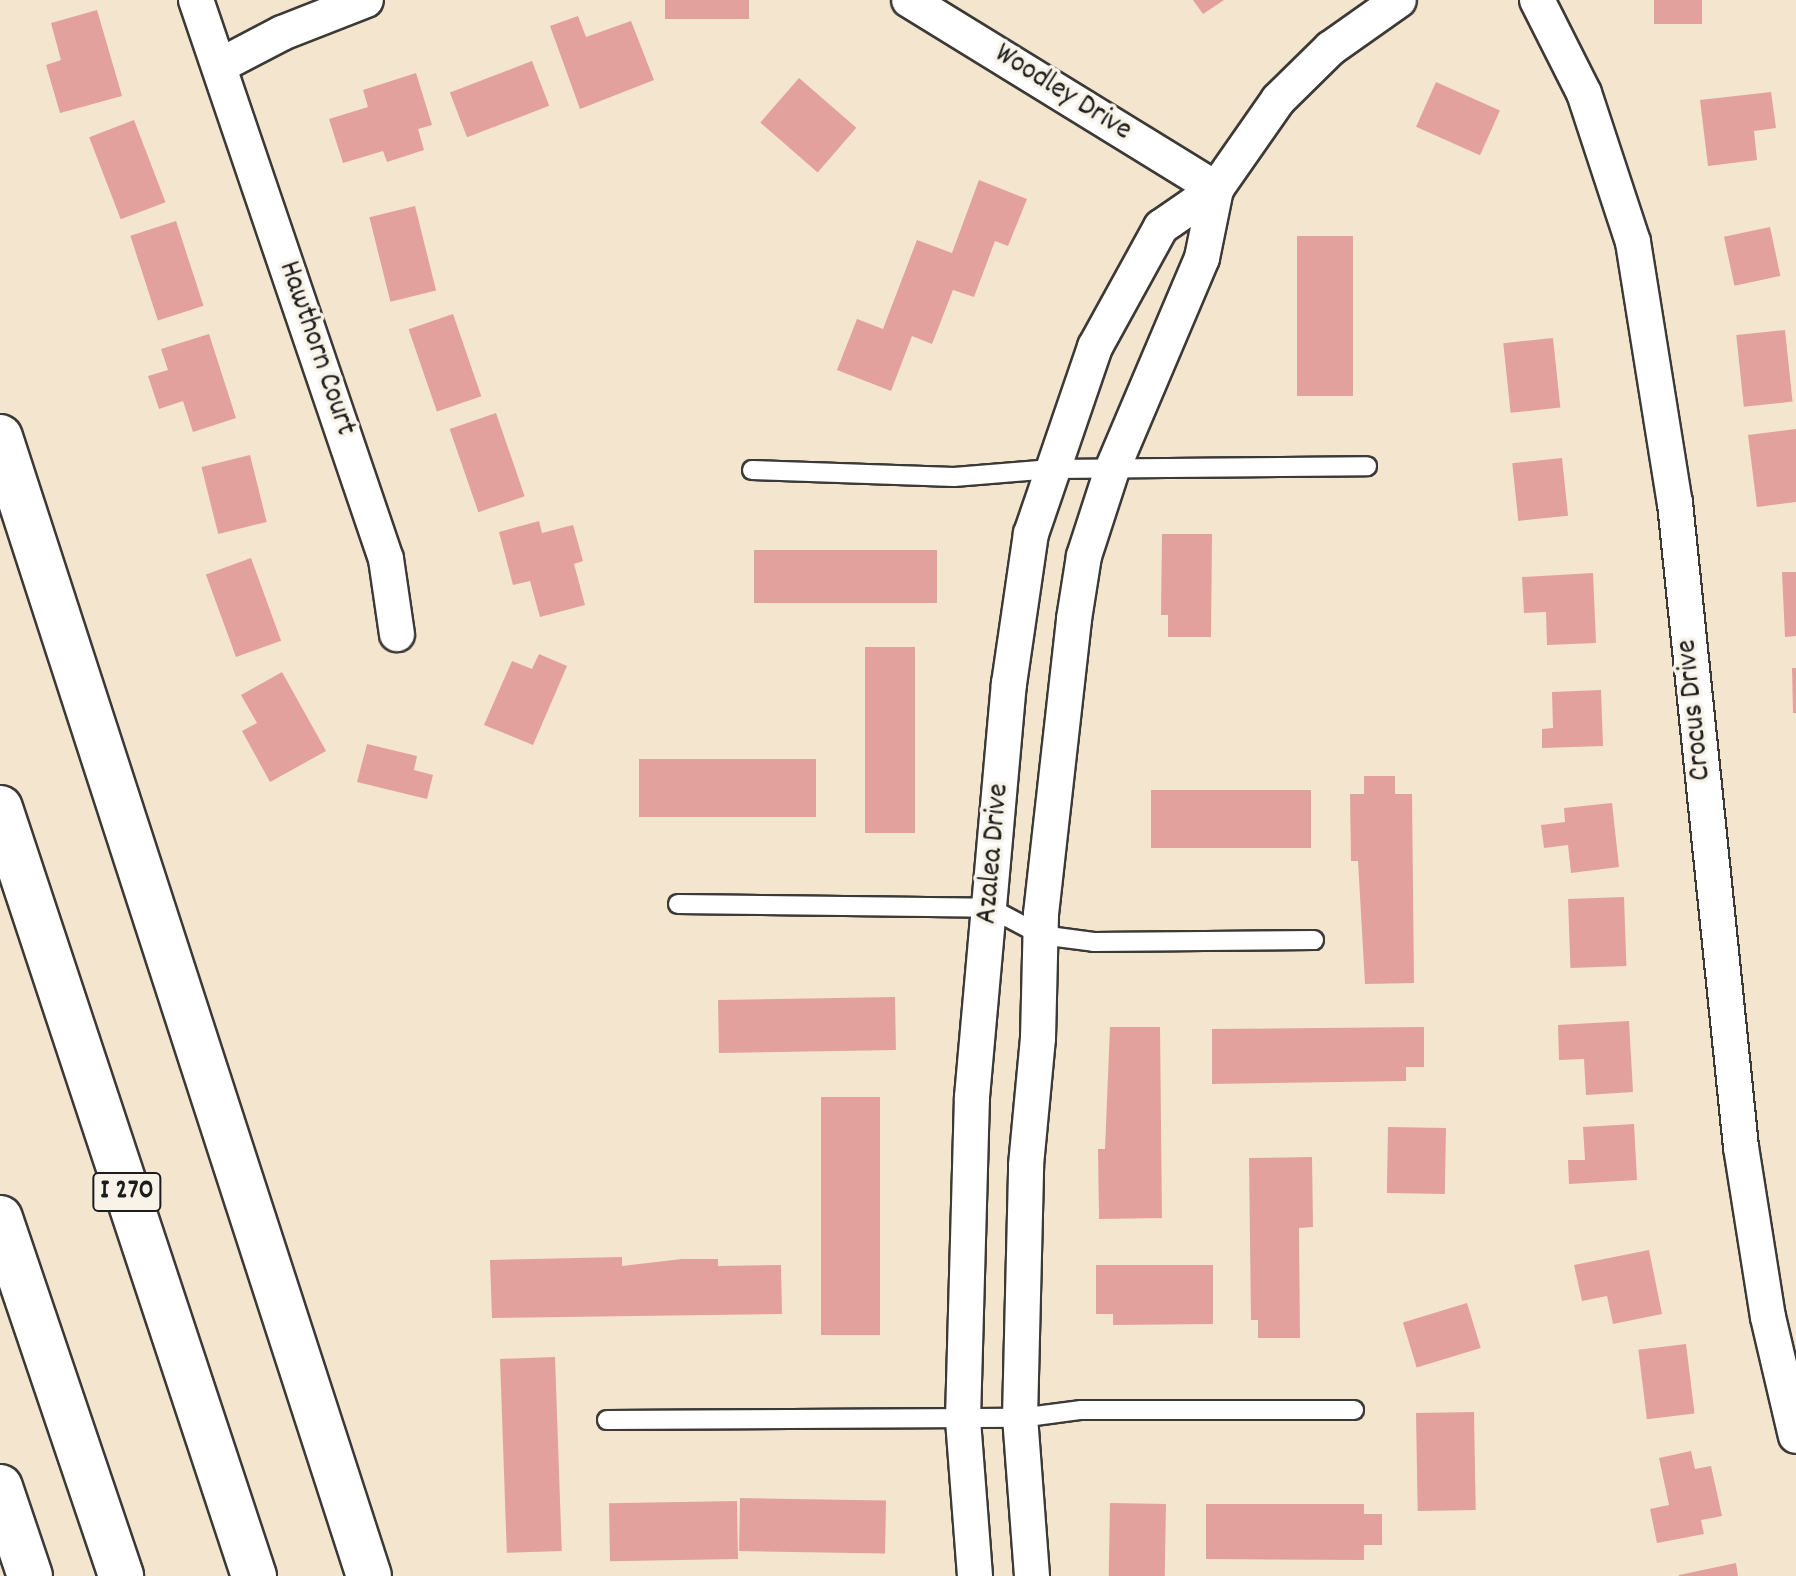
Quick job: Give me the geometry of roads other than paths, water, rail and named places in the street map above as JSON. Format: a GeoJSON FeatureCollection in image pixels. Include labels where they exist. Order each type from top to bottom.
{"type":"FeatureCollection","features":[{"type":"Feature","properties":{"kind":"highway"},"geometry":{"type":"LineString","coordinates":[[0,437],[369,1576]]}},
{"type":"Feature","properties":{"kind":"highway"},"geometry":{"type":"LineString","coordinates":[[0,524],[158,924]]}},
{"type":"Feature","properties":{"kind":"highway","name":"I 270"},"geometry":{"type":"LineString","coordinates":[[0,808],[254,1576]]}},
{"type":"Feature","properties":{"kind":"highway"},"geometry":{"type":"LineString","coordinates":[[0,1218],[121,1576]]}},
{"type":"Feature","properties":{"kind":"highway"},"geometry":{"type":"LineString","coordinates":[[0,1487],[30,1576]]}},
{"type":"Feature","properties":{"kind":"street","name":"Hawthorn Court"},"geometry":{"type":"LineString","coordinates":[[196,0],[386,559],[397,634]]}},
{"type":"Feature","properties":{"kind":"street"},"geometry":{"type":"LineString","coordinates":[[219,66],[282,33],[366,0]]}},
{"type":"Feature","properties":{"kind":"street","name":"Woodley Drive"},"geometry":{"type":"LineString","coordinates":[[909,0],[1216,189]]}},
{"type":"Feature","properties":{"kind":"street","name":"Azalea Drive"},"geometry":{"type":"LineString","coordinates":[[975,1576],[963,1419],[972,1097],[1018,614],[1031,534],[1095,347],[1161,227],[1216,189],[1278,100],[1331,48],[1399,0]]}},
{"type":"Feature","properties":{"kind":"street","name":"Crocus Drive"},"geometry":{"type":"LineString","coordinates":[[1537,0],[1584,93],[1633,242],[1675,503],[1741,1147],[1768,1317],[1796,1436]]}},
{"type":"Feature","properties":{"kind":"street","name":"Azalea Drive"},"geometry":{"type":"LineString","coordinates":[[1032,1576],[1020,1418],[1026,1165],[1041,935],[1074,619],[1084,556],[1112,470],[1202,258],[1216,189]]}},
{"type":"Feature","properties":{"kind":"lane"},"geometry":{"type":"LineString","coordinates":[[752,470],[954,477],[1052,469],[1367,466]]}},
{"type":"Feature","properties":{"kind":"lane"},"geometry":{"type":"LineString","coordinates":[[678,904],[990,908],[1041,935],[1094,942],[1314,940]]}},
{"type":"Feature","properties":{"kind":"lane"},"geometry":{"type":"LineString","coordinates":[[607,1420],[963,1419],[1020,1418],[1081,1410],[1354,1410]]}}]}
